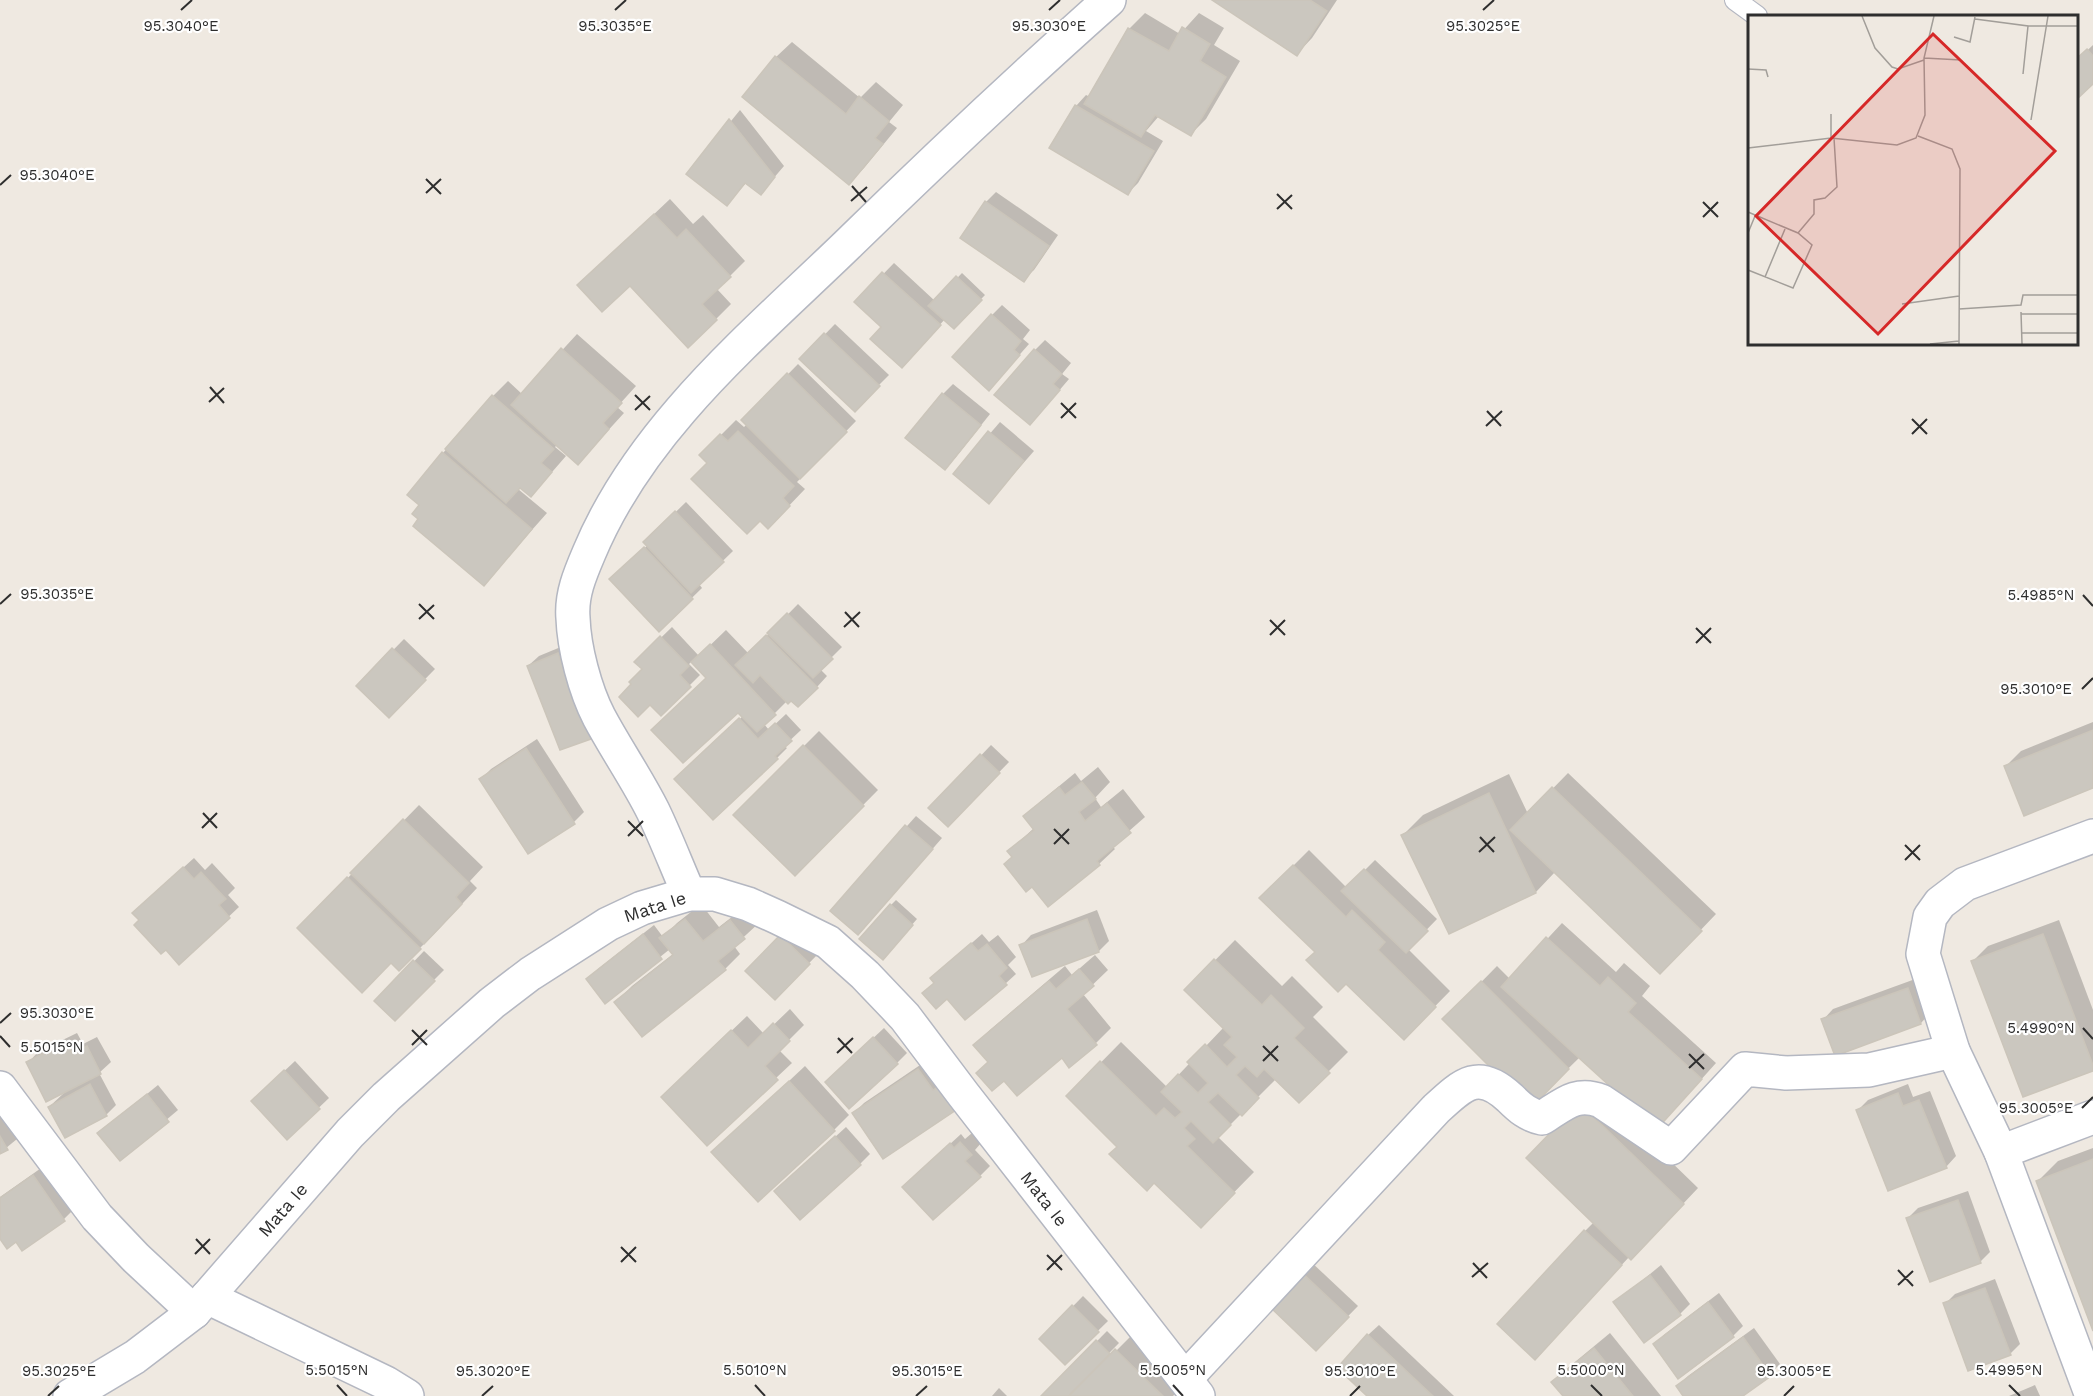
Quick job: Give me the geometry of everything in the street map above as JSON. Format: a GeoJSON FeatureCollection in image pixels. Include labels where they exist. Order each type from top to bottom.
{"type":"FeatureCollection","features":[{"type":"Feature","properties":{"kind":"street"},"geometry":{"type":"LineString","coordinates":[[689,894],[653,811],[597,714],[581,666],[573,619],[573,603],[578,578],[601,525],[646,455],[709,379],[894,199],[1108,0]]}},
{"type":"Feature","properties":{"kind":"street"},"geometry":{"type":"LineString","coordinates":[[2092,1396],[2001,1152],[1953,1051],[1923,954],[1930,917],[1940,903],[1965,884],[2093,836]]}},
{"type":"Feature","properties":{"kind":"street","name":"Mata Ie"},"geometry":{"type":"LineString","coordinates":[[70,1396],[135,1357],[200,1305],[350,1133],[394,1089],[492,1003],[530,974],[608,924],[642,908],[689,894],[715,894],[748,904],[777,917],[828,942],[865,975],[905,1017],[1191,1388]]}},
{"type":"Feature","properties":{"kind":"street"},"geometry":{"type":"LineString","coordinates":[[1191,1388],[1436,1109],[1459,1088],[1483,1081],[1498,1087],[1532,1116],[1542,1118],[1578,1096],[1588,1096],[1601,1101],[1671,1148],[1745,1069],[1786,1073],[1869,1070],[1953,1051]]}},
{"type":"Feature","properties":{"kind":"street"},"geometry":{"type":"LineString","coordinates":[[0,1088],[97,1217],[200,1305],[386,1383],[407,1396]]}},
{"type":"Feature","properties":{"kind":"street"},"geometry":{"type":"LineString","coordinates":[[2001,1152],[2093,1117]]}},
{"type":"Feature","properties":{"kind":"lane"},"geometry":{"type":"LineString","coordinates":[[1736,0],[1756,15]]}},
{"type":"Feature","properties":{"kind":"building"},"geometry":{"type":"Polygon","coordinates":[[[1212,0],[1310,0],[1327,11],[1297,56],[1212,0]]]}},
{"type":"Feature","properties":{"kind":"building"},"geometry":{"type":"Polygon","coordinates":[[[1182,27],[1210,44],[1200,61],[1226,77],[1191,136],[1155,115],[1141,137],[1084,104],[1128,28],[1169,51],[1182,27]]]}},
{"type":"Feature","properties":{"kind":"building"},"geometry":{"type":"Polygon","coordinates":[[[2087,49],[2093,56],[2093,84],[2078,98],[2078,57],[2087,49]]]}},
{"type":"Feature","properties":{"kind":"building"},"geometry":{"type":"Polygon","coordinates":[[[775,56],[846,114],[859,96],[889,121],[875,138],[883,144],[849,185],[742,97],[775,56]]]}},
{"type":"Feature","properties":{"kind":"building"},"geometry":{"type":"Polygon","coordinates":[[[1075,105],[1154,151],[1128,195],[1049,148],[1075,105]]]}},
{"type":"Feature","properties":{"kind":"building"},"geometry":{"type":"Polygon","coordinates":[[[729,119],[775,177],[761,195],[745,183],[727,206],[686,174],[729,119]]]}},
{"type":"Feature","properties":{"kind":"building"},"geometry":{"type":"Polygon","coordinates":[[[985,201],[1049,246],[1024,282],[960,238],[985,201]]]}},
{"type":"Feature","properties":{"kind":"building"},"geometry":{"type":"Polygon","coordinates":[[[654,214],[677,238],[686,229],[731,277],[702,304],[717,320],[688,348],[630,286],[602,312],[577,285],[654,214]]]}},
{"type":"Feature","properties":{"kind":"building"},"geometry":{"type":"Polygon","coordinates":[[[882,272],[941,325],[902,368],[870,339],[881,327],[854,302],[882,272]]]}},
{"type":"Feature","properties":{"kind":"building"},"geometry":{"type":"Polygon","coordinates":[[[956,276],[982,300],[954,329],[928,306],[956,276]]]}},
{"type":"Feature","properties":{"kind":"building"},"geometry":{"type":"Polygon","coordinates":[[[991,314],[1021,341],[1014,350],[1020,355],[989,391],[952,357],[991,314]]]}},
{"type":"Feature","properties":{"kind":"building"},"geometry":{"type":"Polygon","coordinates":[[[824,333],[880,386],[855,412],[799,359],[824,333]]]}},
{"type":"Feature","properties":{"kind":"building"},"geometry":{"type":"Polygon","coordinates":[[[561,348],[622,403],[603,423],[609,429],[578,465],[511,405],[561,348]]]}},
{"type":"Feature","properties":{"kind":"building"},"geometry":{"type":"Polygon","coordinates":[[[1034,349],[1062,374],[1053,384],[1060,390],[1030,425],[994,395],[1034,349]]]}},
{"type":"Feature","properties":{"kind":"building"},"geometry":{"type":"Polygon","coordinates":[[[787,373],[847,432],[800,479],[741,420],[787,373]]]}},
{"type":"Feature","properties":{"kind":"building"},"geometry":{"type":"Polygon","coordinates":[[[942,393],[981,425],[945,470],[905,438],[942,393]]]}},
{"type":"Feature","properties":{"kind":"building"},"geometry":{"type":"Polygon","coordinates":[[[492,395],[554,449],[541,463],[552,472],[531,497],[520,488],[506,503],[445,449],[492,395]]]}},
{"type":"Feature","properties":{"kind":"building"},"geometry":{"type":"Polygon","coordinates":[[[738,431],[794,486],[783,498],[790,506],[768,529],[760,521],[747,534],[691,479],[707,463],[699,455],[720,434],[728,441],[738,431]]]}},
{"type":"Feature","properties":{"kind":"building"},"geometry":{"type":"Polygon","coordinates":[[[988,431],[1024,461],[989,504],[953,474],[988,431]]]}},
{"type":"Feature","properties":{"kind":"building"},"geometry":{"type":"Polygon","coordinates":[[[442,452],[532,529],[484,586],[413,526],[418,519],[412,514],[419,505],[407,495],[442,452]]]}},
{"type":"Feature","properties":{"kind":"building"},"geometry":{"type":"Polygon","coordinates":[[[675,511],[724,562],[691,593],[643,542],[675,511]]]}},
{"type":"Feature","properties":{"kind":"building"},"geometry":{"type":"Polygon","coordinates":[[[644,547],[693,599],[659,632],[609,579],[644,547]]]}},
{"type":"Feature","properties":{"kind":"building"},"geometry":{"type":"Polygon","coordinates":[[[787,613],[833,659],[813,678],[767,633],[787,613]]]}},
{"type":"Feature","properties":{"kind":"building"},"geometry":{"type":"Polygon","coordinates":[[[766,635],[818,688],[798,707],[791,701],[788,704],[760,675],[753,683],[735,665],[766,635]]]}},
{"type":"Feature","properties":{"kind":"building"},"geometry":{"type":"Polygon","coordinates":[[[660,636],[689,666],[680,675],[691,687],[661,716],[650,705],[638,717],[619,697],[642,669],[634,662],[660,636]]]}},
{"type":"Feature","properties":{"kind":"building"},"geometry":{"type":"Polygon","coordinates":[[[710,644],[776,715],[757,732],[738,713],[683,763],[651,730],[706,678],[691,662],[710,644]]]}},
{"type":"Feature","properties":{"kind":"building"},"geometry":{"type":"Polygon","coordinates":[[[392,648],[426,680],[389,718],[356,686],[392,648]]]}},
{"type":"Feature","properties":{"kind":"building"},"geometry":{"type":"Polygon","coordinates":[[[558,653],[591,739],[560,750],[527,666],[558,653]]]}},
{"type":"Feature","properties":{"kind":"building"},"geometry":{"type":"Polygon","coordinates":[[[739,718],[758,739],[775,723],[792,741],[775,756],[778,759],[713,820],[674,779],[739,718]]]}},
{"type":"Feature","properties":{"kind":"building"},"geometry":{"type":"Polygon","coordinates":[[[2093,730],[2093,788],[2024,816],[2004,766],[2093,730]]]}},
{"type":"Feature","properties":{"kind":"building"},"geometry":{"type":"Polygon","coordinates":[[[803,745],[864,806],[795,876],[733,815],[803,745]]]}},
{"type":"Feature","properties":{"kind":"building"},"geometry":{"type":"Polygon","coordinates":[[[526,748],[575,824],[528,854],[479,779],[526,748]]]}},
{"type":"Feature","properties":{"kind":"building"},"geometry":{"type":"Polygon","coordinates":[[[980,754],[1000,773],[948,827],[928,808],[980,754]]]}},
{"type":"Feature","properties":{"kind":"building"},"geometry":{"type":"Polygon","coordinates":[[[1082,782],[1096,799],[1079,812],[1085,821],[1107,803],[1131,833],[1097,861],[1100,865],[1048,907],[1032,887],[1026,892],[1004,864],[1012,857],[1007,851],[1034,830],[1023,816],[1059,787],[1065,795],[1082,782]]]}},
{"type":"Feature","properties":{"kind":"building"},"geometry":{"type":"Polygon","coordinates":[[[1552,787],[1702,931],[1660,974],[1510,830],[1552,787]]]}},
{"type":"Feature","properties":{"kind":"building"},"geometry":{"type":"Polygon","coordinates":[[[1489,793],[1536,893],[1449,934],[1401,835],[1489,793]]]}},
{"type":"Feature","properties":{"kind":"building"},"geometry":{"type":"Polygon","coordinates":[[[403,819],[469,883],[456,897],[462,904],[424,944],[350,873],[403,819]]]}},
{"type":"Feature","properties":{"kind":"building"},"geometry":{"type":"Polygon","coordinates":[[[905,825],[933,849],[858,935],[830,911],[905,825]]]}},
{"type":"Feature","properties":{"kind":"building"},"geometry":{"type":"Polygon","coordinates":[[[1293,865],[1346,917],[1352,910],[1385,942],[1378,950],[1436,1007],[1404,1040],[1346,984],[1338,992],[1306,960],[1315,952],[1259,898],[1293,865]]]}},
{"type":"Feature","properties":{"kind":"building"},"geometry":{"type":"Polygon","coordinates":[[[183,867],[194,879],[201,872],[226,899],[219,905],[230,918],[179,965],[166,950],[161,954],[134,925],[139,920],[132,913],[183,867]]]}},
{"type":"Feature","properties":{"kind":"building"},"geometry":{"type":"Polygon","coordinates":[[[1364,869],[1428,931],[1406,953],[1341,891],[1364,869]]]}},
{"type":"Feature","properties":{"kind":"building"},"geometry":{"type":"Polygon","coordinates":[[[347,877],[421,949],[399,971],[391,963],[362,993],[297,928],[347,877]]]}},
{"type":"Feature","properties":{"kind":"building"},"geometry":{"type":"Polygon","coordinates":[[[890,904],[913,925],[883,960],[859,939],[890,904]]]}},
{"type":"Feature","properties":{"kind":"building"},"geometry":{"type":"Polygon","coordinates":[[[685,919],[703,941],[730,920],[745,939],[718,961],[726,970],[642,1037],[614,1002],[673,955],[659,938],[685,919]]]}},
{"type":"Feature","properties":{"kind":"building"},"geometry":{"type":"Polygon","coordinates":[[[1087,919],[1099,952],[1032,977],[1019,945],[1087,919]]]}},
{"type":"Feature","properties":{"kind":"building"},"geometry":{"type":"Polygon","coordinates":[[[643,934],[662,959],[605,1004],[586,979],[643,934]]]}},
{"type":"Feature","properties":{"kind":"building"},"geometry":{"type":"Polygon","coordinates":[[[2043,934],[2093,1065],[2093,1071],[2023,1097],[1971,961],[2043,934]]]}},
{"type":"Feature","properties":{"kind":"building"},"geometry":{"type":"Polygon","coordinates":[[[780,935],[810,964],[775,1000],[745,971],[780,935]]]}},
{"type":"Feature","properties":{"kind":"building"},"geometry":{"type":"Polygon","coordinates":[[[1546,937],[1600,986],[1608,977],[1636,1003],[1628,1012],[1702,1079],[1657,1129],[1501,987],[1546,937]]]}},
{"type":"Feature","properties":{"kind":"building"},"geometry":{"type":"Polygon","coordinates":[[[971,943],[978,951],[987,944],[1007,968],[999,976],[1007,985],[965,1020],[947,999],[936,1009],[922,993],[934,983],[930,978],[971,943]]]}},
{"type":"Feature","properties":{"kind":"building"},"geometry":{"type":"Polygon","coordinates":[[[1214,959],[1262,1005],[1271,995],[1304,1028],[1294,1038],[1330,1073],[1299,1103],[1264,1069],[1257,1077],[1245,1066],[1236,1075],[1259,1098],[1242,1116],[1218,1093],[1208,1102],[1231,1125],[1213,1143],[1191,1121],[1184,1128],[1195,1139],[1187,1146],[1235,1193],[1201,1228],[1154,1183],[1147,1191],[1109,1154],[1117,1147],[1066,1096],[1100,1061],[1156,1116],[1164,1108],[1175,1118],[1182,1112],[1161,1092],[1178,1074],[1198,1093],[1208,1083],[1187,1062],[1205,1044],[1227,1067],[1237,1057],[1224,1045],[1232,1037],[1184,990],[1214,959]]]}},
{"type":"Feature","properties":{"kind":"building"},"geometry":{"type":"Polygon","coordinates":[[[413,960],[435,981],[395,1021],[374,1001],[413,960]]]}},
{"type":"Feature","properties":{"kind":"building"},"geometry":{"type":"Polygon","coordinates":[[[1079,969],[1094,986],[1067,1009],[1097,1045],[1069,1068],[1062,1058],[1017,1096],[1004,1081],[992,1091],[976,1073],[988,1062],[973,1045],[1049,981],[1056,989],[1079,969]]]}},
{"type":"Feature","properties":{"kind":"building"},"geometry":{"type":"Polygon","coordinates":[[[1481,981],[1569,1069],[1531,1108],[1442,1019],[1481,981]]]}},
{"type":"Feature","properties":{"kind":"building"},"geometry":{"type":"Polygon","coordinates":[[[1908,988],[1921,1024],[1835,1056],[1821,1019],[1908,988]]]}},
{"type":"Feature","properties":{"kind":"building"},"geometry":{"type":"Polygon","coordinates":[[[773,1023],[790,1041],[765,1066],[778,1080],[707,1146],[661,1097],[731,1030],[748,1048],[773,1023]]]}},
{"type":"Feature","properties":{"kind":"building"},"geometry":{"type":"Polygon","coordinates":[[[873,1037],[898,1064],[849,1109],[825,1082],[873,1037]]]}},
{"type":"Feature","properties":{"kind":"building"},"geometry":{"type":"Polygon","coordinates":[[[66,1042],[72,1053],[87,1046],[101,1074],[46,1102],[26,1062],[66,1042]]]}},
{"type":"Feature","properties":{"kind":"building"},"geometry":{"type":"Polygon","coordinates":[[[918,1069],[933,1090],[939,1086],[956,1110],[883,1159],[852,1113],[918,1069]]]}},
{"type":"Feature","properties":{"kind":"building"},"geometry":{"type":"Polygon","coordinates":[[[284,1070],[320,1109],[287,1140],[251,1101],[284,1070]]]}},
{"type":"Feature","properties":{"kind":"building"},"geometry":{"type":"Polygon","coordinates":[[[789,1081],[835,1131],[758,1202],[711,1152],[789,1081]]]}},
{"type":"Feature","properties":{"kind":"building"},"geometry":{"type":"Polygon","coordinates":[[[90,1084],[107,1116],[65,1138],[48,1107],[90,1084]]]}},
{"type":"Feature","properties":{"kind":"building"},"geometry":{"type":"Polygon","coordinates":[[[1898,1093],[1903,1106],[1919,1100],[1947,1168],[1888,1191],[1856,1110],[1898,1093]]]}},
{"type":"Feature","properties":{"kind":"building"},"geometry":{"type":"Polygon","coordinates":[[[147,1094],[169,1122],[120,1161],[97,1133],[147,1094]]]}},
{"type":"Feature","properties":{"kind":"building"},"geometry":{"type":"Polygon","coordinates":[[[1579,1103],[1684,1204],[1631,1260],[1526,1158],[1579,1103]]]}},
{"type":"Feature","properties":{"kind":"building"},"geometry":{"type":"Polygon","coordinates":[[[0,1136],[8,1150],[0,1154],[0,1136]]]}},
{"type":"Feature","properties":{"kind":"building"},"geometry":{"type":"Polygon","coordinates":[[[835,1136],[861,1165],[800,1220],[774,1191],[835,1136]]]}},
{"type":"Feature","properties":{"kind":"building"},"geometry":{"type":"Polygon","coordinates":[[[960,1142],[972,1155],[965,1161],[981,1177],[933,1220],[902,1187],[950,1143],[954,1148],[960,1142]]]}},
{"type":"Feature","properties":{"kind":"building"},"geometry":{"type":"Polygon","coordinates":[[[2093,1159],[2093,1331],[2036,1181],[2093,1159]]]}},
{"type":"Feature","properties":{"kind":"building"},"geometry":{"type":"Polygon","coordinates":[[[33,1175],[65,1221],[22,1251],[16,1242],[7,1249],[0,1239],[0,1198],[33,1175]]]}},
{"type":"Feature","properties":{"kind":"building"},"geometry":{"type":"Polygon","coordinates":[[[1958,1200],[1981,1263],[1930,1282],[1906,1218],[1958,1200]]]}},
{"type":"Feature","properties":{"kind":"building"},"geometry":{"type":"Polygon","coordinates":[[[1584,1230],[1622,1265],[1535,1360],[1497,1324],[1584,1230]]]}},
{"type":"Feature","properties":{"kind":"building"},"geometry":{"type":"Polygon","coordinates":[[[1298,1269],[1349,1317],[1316,1351],[1266,1303],[1298,1269]]]}},
{"type":"Feature","properties":{"kind":"building"},"geometry":{"type":"Polygon","coordinates":[[[1650,1275],[1681,1315],[1644,1343],[1613,1302],[1650,1275]]]}},
{"type":"Feature","properties":{"kind":"building"},"geometry":{"type":"Polygon","coordinates":[[[1985,1288],[2011,1355],[1968,1371],[1943,1303],[1985,1288]]]}},
{"type":"Feature","properties":{"kind":"building"},"geometry":{"type":"Polygon","coordinates":[[[1708,1302],[1734,1337],[1678,1379],[1653,1344],[1708,1302]]]}},
{"type":"Feature","properties":{"kind":"building"},"geometry":{"type":"Polygon","coordinates":[[[1072,1305],[1099,1332],[1065,1365],[1039,1339],[1072,1305]]]}},
{"type":"Feature","properties":{"kind":"building"},"geometry":{"type":"Polygon","coordinates":[[[1367,1334],[1433,1396],[1367,1396],[1337,1368],[1367,1334]]]}},
{"type":"Feature","properties":{"kind":"building"},"geometry":{"type":"Polygon","coordinates":[[[1743,1337],[1771,1376],[1743,1396],[1683,1396],[1676,1386],[1743,1337]]]}},
{"type":"Feature","properties":{"kind":"building"},"geometry":{"type":"Polygon","coordinates":[[[1096,1340],[1110,1354],[1069,1396],[1041,1396],[1096,1340]]]}},
{"type":"Feature","properties":{"kind":"building"},"geometry":{"type":"Polygon","coordinates":[[[1594,1348],[1633,1396],[1563,1396],[1551,1382],[1594,1348]]]}},
{"type":"Feature","properties":{"kind":"building"},"geometry":{"type":"Polygon","coordinates":[[[1115,1349],[1163,1396],[1069,1396],[1115,1349]]]}}]}
